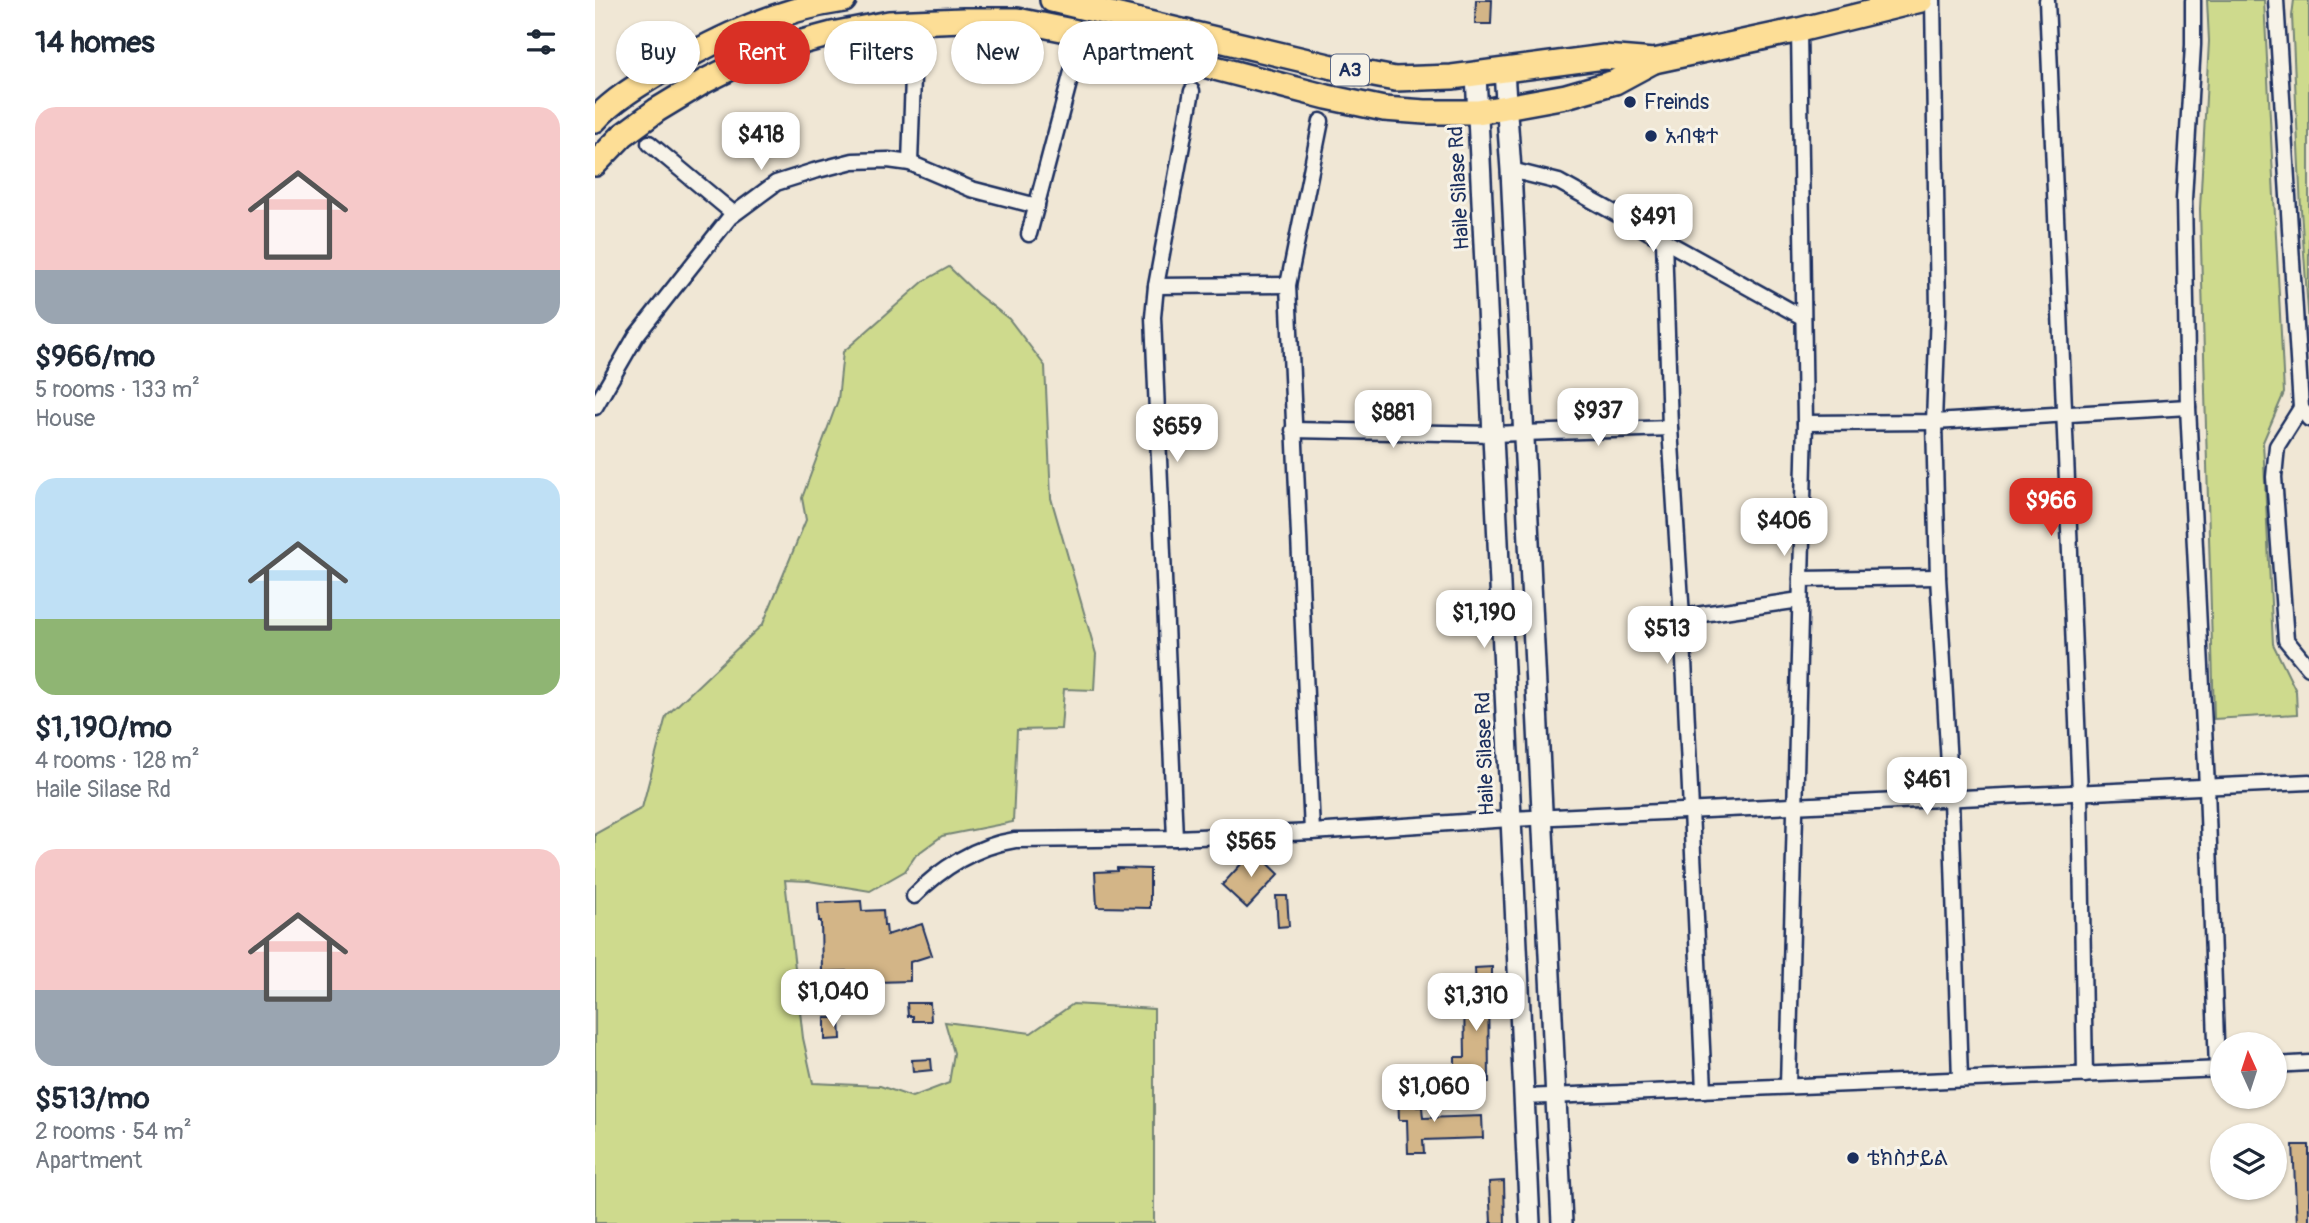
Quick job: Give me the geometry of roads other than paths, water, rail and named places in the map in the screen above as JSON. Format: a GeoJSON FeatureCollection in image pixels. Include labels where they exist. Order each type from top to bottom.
{"type":"FeatureCollection","features":[{"type":"Feature","properties":{"kind":"highway"},"geometry":{"type":"LineString","coordinates":[[762,21],[822,3],[844,0]]}},
{"type":"Feature","properties":{"kind":"highway","name":"A3"},"geometry":{"type":"LineString","coordinates":[[1052,0],[1337,68],[1395,79],[1504,72],[1604,57],[1654,61]]}},
{"type":"Feature","properties":{"kind":"highway","name":"A3"},"geometry":{"type":"LineString","coordinates":[[1218,68],[1372,106],[1425,112],[1478,112],[1566,96],[1615,82],[1654,61],[1921,0]]}},
{"type":"Feature","properties":{"kind":"highway"},"geometry":{"type":"LineString","coordinates":[[1074,21],[1077,5]]}},
{"type":"Feature","properties":{"kind":"highway","name":"A3"},"geometry":{"type":"LineString","coordinates":[[810,40],[889,23],[1017,20],[1058,27]]}},
{"type":"Feature","properties":{"kind":"highway"},"geometry":{"type":"LineString","coordinates":[[598,111],[652,77],[714,44]]}},
{"type":"Feature","properties":{"kind":"highway","name":"A3"},"geometry":{"type":"LineString","coordinates":[[595,164],[623,135],[657,110],[714,76]]}},
{"type":"Feature","properties":{"kind":"main road"},"geometry":{"type":"LineString","coordinates":[[1504,72],[1517,279],[1562,1223]]}},
{"type":"Feature","properties":{"kind":"main road","name":"Haile Silase Rd"},"geometry":{"type":"LineString","coordinates":[[1476,74],[1530,1223]]}},
{"type":"Feature","properties":{"kind":"main road"},"geometry":{"type":"LineString","coordinates":[[1486,281],[1517,279]]}},
{"type":"Feature","properties":{"kind":"street"},"geometry":{"type":"LineString","coordinates":[[1933,0],[1938,311],[1934,422],[1938,577],[1951,799],[1961,1080]]}},
{"type":"Feature","properties":{"kind":"street"},"geometry":{"type":"LineString","coordinates":[[2047,0],[2080,793],[2085,1075]]}},
{"type":"Feature","properties":{"kind":"street"},"geometry":{"type":"LineString","coordinates":[[2193,0],[2184,199],[2188,407],[2218,1032]]}},
{"type":"Feature","properties":{"kind":"street"},"geometry":{"type":"LineString","coordinates":[[2276,0],[2305,414],[2277,446],[2274,477],[2286,640],[2309,668]]}},
{"type":"Feature","properties":{"kind":"street"},"geometry":{"type":"LineString","coordinates":[[1788,1086],[1805,423],[1799,30]]}},
{"type":"Feature","properties":{"kind":"street"},"geometry":{"type":"LineString","coordinates":[[910,163],[913,84]]}},
{"type":"Feature","properties":{"kind":"street"},"geometry":{"type":"LineString","coordinates":[[1029,234],[1069,84]]}},
{"type":"Feature","properties":{"kind":"street"},"geometry":{"type":"LineString","coordinates":[[1175,838],[1153,317],[1156,286],[1192,91]]}},
{"type":"Feature","properties":{"kind":"street"},"geometry":{"type":"LineString","coordinates":[[1312,832],[1287,285],[1321,121]]}},
{"type":"Feature","properties":{"kind":"street"},"geometry":{"type":"LineString","coordinates":[[649,143],[733,213]]}},
{"type":"Feature","properties":{"kind":"street"},"geometry":{"type":"LineString","coordinates":[[595,407],[636,337],[733,213],[776,183],[853,161],[888,160],[910,163],[971,189],[1037,206]]}},
{"type":"Feature","properties":{"kind":"street"},"geometry":{"type":"LineString","coordinates":[[1511,170],[1559,182],[1802,317]]}},
{"type":"Feature","properties":{"kind":"street"},"geometry":{"type":"LineString","coordinates":[[1664,240],[1670,428],[1692,811],[1704,1090]]}},
{"type":"Feature","properties":{"kind":"street"},"geometry":{"type":"LineString","coordinates":[[1156,286],[1287,285]]}},
{"type":"Feature","properties":{"kind":"street"},"geometry":{"type":"LineString","coordinates":[[1805,423],[1934,422],[2188,407]]}},
{"type":"Feature","properties":{"kind":"street"},"geometry":{"type":"LineString","coordinates":[[1293,430],[1524,434],[1670,428]]}},
{"type":"Feature","properties":{"kind":"street"},"geometry":{"type":"LineString","coordinates":[[1801,579],[1938,577]]}},
{"type":"Feature","properties":{"kind":"street"},"geometry":{"type":"LineString","coordinates":[[1682,617],[1800,600]]}},
{"type":"Feature","properties":{"kind":"street"},"geometry":{"type":"LineString","coordinates":[[914,896],[934,875],[978,851],[998,843],[1025,840],[1175,838],[1312,832],[1510,819],[2309,782]]}},
{"type":"Feature","properties":{"kind":"street"},"geometry":{"type":"LineString","coordinates":[[2287,1064],[2309,1063]]}},
{"type":"Feature","properties":{"kind":"street"},"geometry":{"type":"LineString","coordinates":[[1524,1097],[2210,1069]]}},
{"type":"Feature","properties":{"kind":"place","name":"Freinds"},"geometry":{"type":"Point","coordinates":[1630,102]}},
{"type":"Feature","properties":{"kind":"place","name":"አብቁተ"},"geometry":{"type":"Point","coordinates":[1651,136]}},
{"type":"Feature","properties":{"kind":"place","name":"ቴክስታይል"},"geometry":{"type":"Point","coordinates":[1853,1158]}}]}
